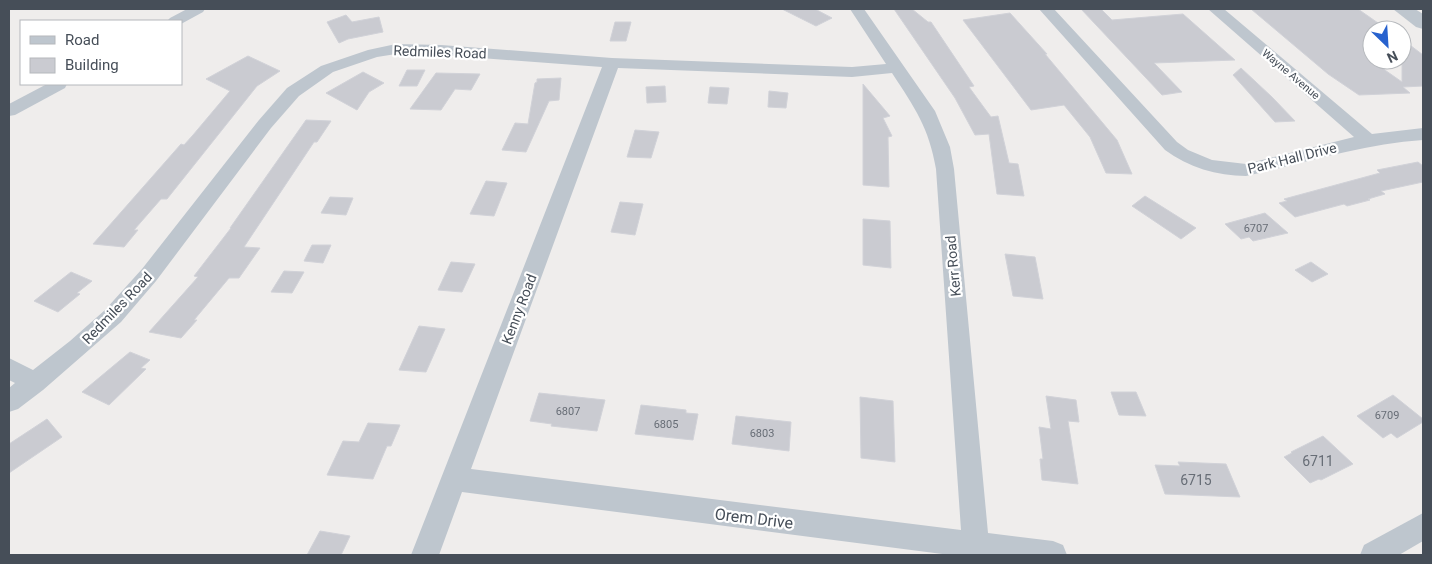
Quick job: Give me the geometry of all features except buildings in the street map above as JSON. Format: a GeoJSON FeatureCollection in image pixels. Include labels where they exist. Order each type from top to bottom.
{"type":"FeatureCollection","features":[{"type":"Feature","properties":{"kind":"street"},"geometry":{"type":"LineString","coordinates":[[177,20],[198,9]]}},
{"type":"Feature","properties":{"kind":"street","name":"Kerr Road"},"geometry":{"type":"LineString","coordinates":[[857,9],[898,68],[932,123],[942,154],[976,547]]}},
{"type":"Feature","properties":{"kind":"street","name":"Park Hall Drive"},"geometry":{"type":"LineString","coordinates":[[1046,9],[1160,136],[1171,146],[1197,162],[1222,169],[1246,170],[1367,139],[1403,134],[1423,134]]}},
{"type":"Feature","properties":{"kind":"street","name":"Wayne Avenue"},"geometry":{"type":"LineString","coordinates":[[1215,9],[1367,139]]}},
{"type":"Feature","properties":{"kind":"street"},"geometry":{"type":"LineString","coordinates":[[1402,9],[1423,23]]}},
{"type":"Feature","properties":{"kind":"street","name":"Redmiles Road"},"geometry":{"type":"LineString","coordinates":[[9,402],[35,384],[113,316],[149,275],[265,124],[294,92],[327,69],[374,53],[396,49],[612,63],[852,72],[898,68]]}},
{"type":"Feature","properties":{"kind":"street","name":"Kenny Road"},"geometry":{"type":"LineString","coordinates":[[425,555],[612,63]]}},
{"type":"Feature","properties":{"kind":"street"},"geometry":{"type":"LineString","coordinates":[[9,111],[57,85]]}},
{"type":"Feature","properties":{"kind":"street"},"geometry":{"type":"LineString","coordinates":[[9,368],[35,384]]}},
{"type":"Feature","properties":{"kind":"street","name":"Orem Drive"},"geometry":{"type":"LineString","coordinates":[[455,479],[976,547],[1053,555]]}},
{"type":"Feature","properties":{"kind":"street"},"geometry":{"type":"LineString","coordinates":[[1374,555],[1423,526]]}}]}
